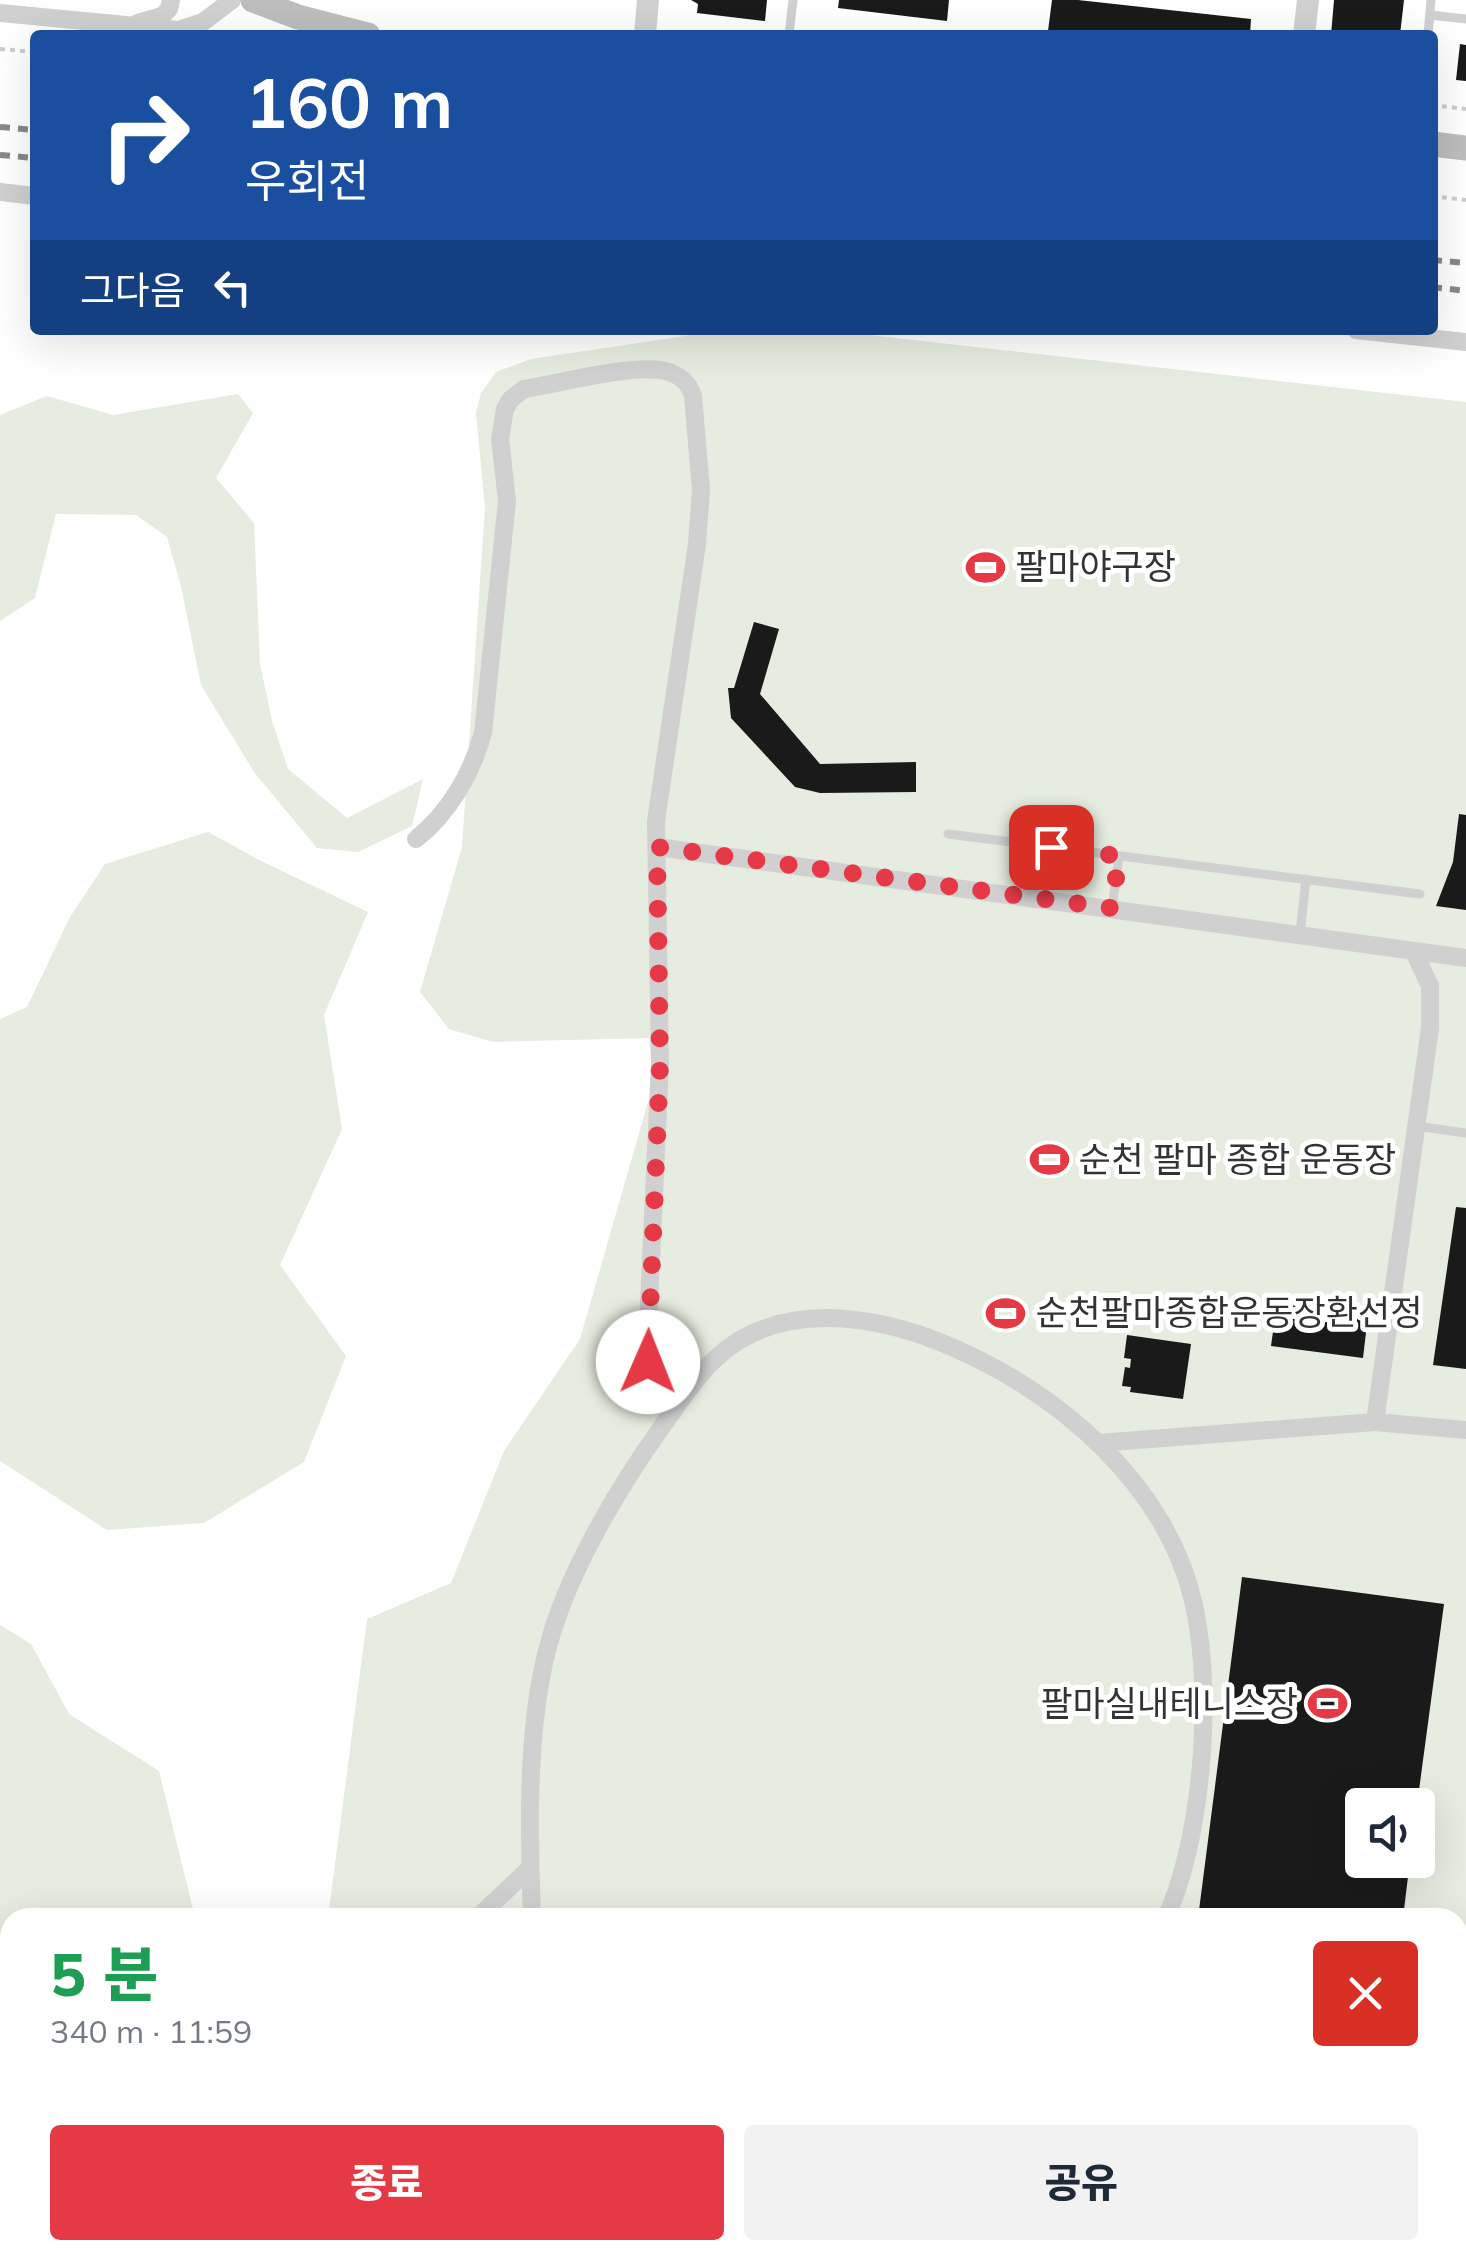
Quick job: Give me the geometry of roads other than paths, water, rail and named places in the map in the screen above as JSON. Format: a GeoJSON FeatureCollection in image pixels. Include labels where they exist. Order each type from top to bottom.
{"type":"FeatureCollection","features":[{"type":"Feature","properties":{"kind":"main road"},"geometry":{"type":"LineString","coordinates":[[254,0],[349,30]]}},
{"type":"Feature","properties":{"kind":"main road"},"geometry":{"type":"LineString","coordinates":[[1438,145],[1466,148]]}},
{"type":"Feature","properties":{"kind":"street"},"geometry":{"type":"LineString","coordinates":[[130,26],[162,16],[169,9],[170,0]]}},
{"type":"Feature","properties":{"kind":"street"},"geometry":{"type":"LineString","coordinates":[[0,13],[178,30],[191,27],[232,0]]}},
{"type":"Feature","properties":{"kind":"street"},"geometry":{"type":"LineString","coordinates":[[645,30],[648,0]]}},
{"type":"Feature","properties":{"kind":"street"},"geometry":{"type":"LineString","coordinates":[[1305,30],[1308,0]]}},
{"type":"Feature","properties":{"kind":"street"},"geometry":{"type":"LineString","coordinates":[[0,192],[30,195]]}},
{"type":"Feature","properties":{"kind":"street"},"geometry":{"type":"LineString","coordinates":[[1402,335],[1466,342]]}},
{"type":"Feature","properties":{"kind":"street"},"geometry":{"type":"LineString","coordinates":[[416,839],[432,827],[475,762],[483,733],[507,501],[500,458],[506,409],[511,399],[524,390],[631,371],[664,370],[689,384],[701,490],[684,640],[659,790],[660,1064],[647,1347],[650,1376],[673,1412]]}},
{"type":"Feature","properties":{"kind":"street"},"geometry":{"type":"LineString","coordinates":[[657,847],[1466,958]]}},
{"type":"Feature","properties":{"kind":"street"},"geometry":{"type":"LineString","coordinates":[[1375,1422],[1430,1001],[1430,986],[1414,952]]}},
{"type":"Feature","properties":{"kind":"street"},"geometry":{"type":"LineString","coordinates":[[532,1908],[538,1699],[558,1613],[580,1565],[622,1488],[712,1361],[752,1333],[810,1317],[899,1328],[951,1346],[1026,1384],[1098,1443],[1134,1484],[1164,1529],[1193,1603],[1199,1640],[1203,1730],[1200,1786],[1188,1850],[1169,1908]]}},
{"type":"Feature","properties":{"kind":"street"},"geometry":{"type":"LineString","coordinates":[[1098,1443],[1375,1422],[1466,1430]]}},
{"type":"Feature","properties":{"kind":"street"},"geometry":{"type":"LineString","coordinates":[[488,1908],[530,1868]]}},
{"type":"Feature","properties":{"kind":"lane"},"geometry":{"type":"LineString","coordinates":[[790,30],[793,0]]}},
{"type":"Feature","properties":{"kind":"lane"},"geometry":{"type":"LineString","coordinates":[[1429,30],[1431,0]]}},
{"type":"Feature","properties":{"kind":"lane"},"geometry":{"type":"LineString","coordinates":[[1430,16],[1466,19]]}},
{"type":"Feature","properties":{"kind":"lane"},"geometry":{"type":"LineString","coordinates":[[948,834],[1420,894]]}},
{"type":"Feature","properties":{"kind":"lane"},"geometry":{"type":"LineString","coordinates":[[1112,908],[1119,856]]}},
{"type":"Feature","properties":{"kind":"lane"},"geometry":{"type":"LineString","coordinates":[[1300,934],[1306,879]]}},
{"type":"Feature","properties":{"kind":"lane"},"geometry":{"type":"LineString","coordinates":[[1416,1126],[1466,1133]]}},
{"type":"Feature","properties":{"kind":"railway"},"geometry":{"type":"LineString","coordinates":[[0,127],[30,130]]}},
{"type":"Feature","properties":{"kind":"railway"},"geometry":{"type":"LineString","coordinates":[[0,155],[30,158]]}},
{"type":"Feature","properties":{"kind":"railway"},"geometry":{"type":"LineString","coordinates":[[1438,261],[1466,263]]}},
{"type":"Feature","properties":{"kind":"railway"},"geometry":{"type":"LineString","coordinates":[[1438,288],[1466,291]]}},
{"type":"Feature","properties":{"kind":"place","name":"팔마야구장"},"geometry":{"type":"Point","coordinates":[985,567]}},
{"type":"Feature","properties":{"kind":"place","name":"순천 팔마 종합 운동장"},"geometry":{"type":"Point","coordinates":[1049,1160]}},
{"type":"Feature","properties":{"kind":"place","name":"순천팔마종합운동장환선정"},"geometry":{"type":"Point","coordinates":[1006,1313]}},
{"type":"Feature","properties":{"kind":"place","name":"팔마실내테니스장"},"geometry":{"type":"Point","coordinates":[1328,1704]}}]}
